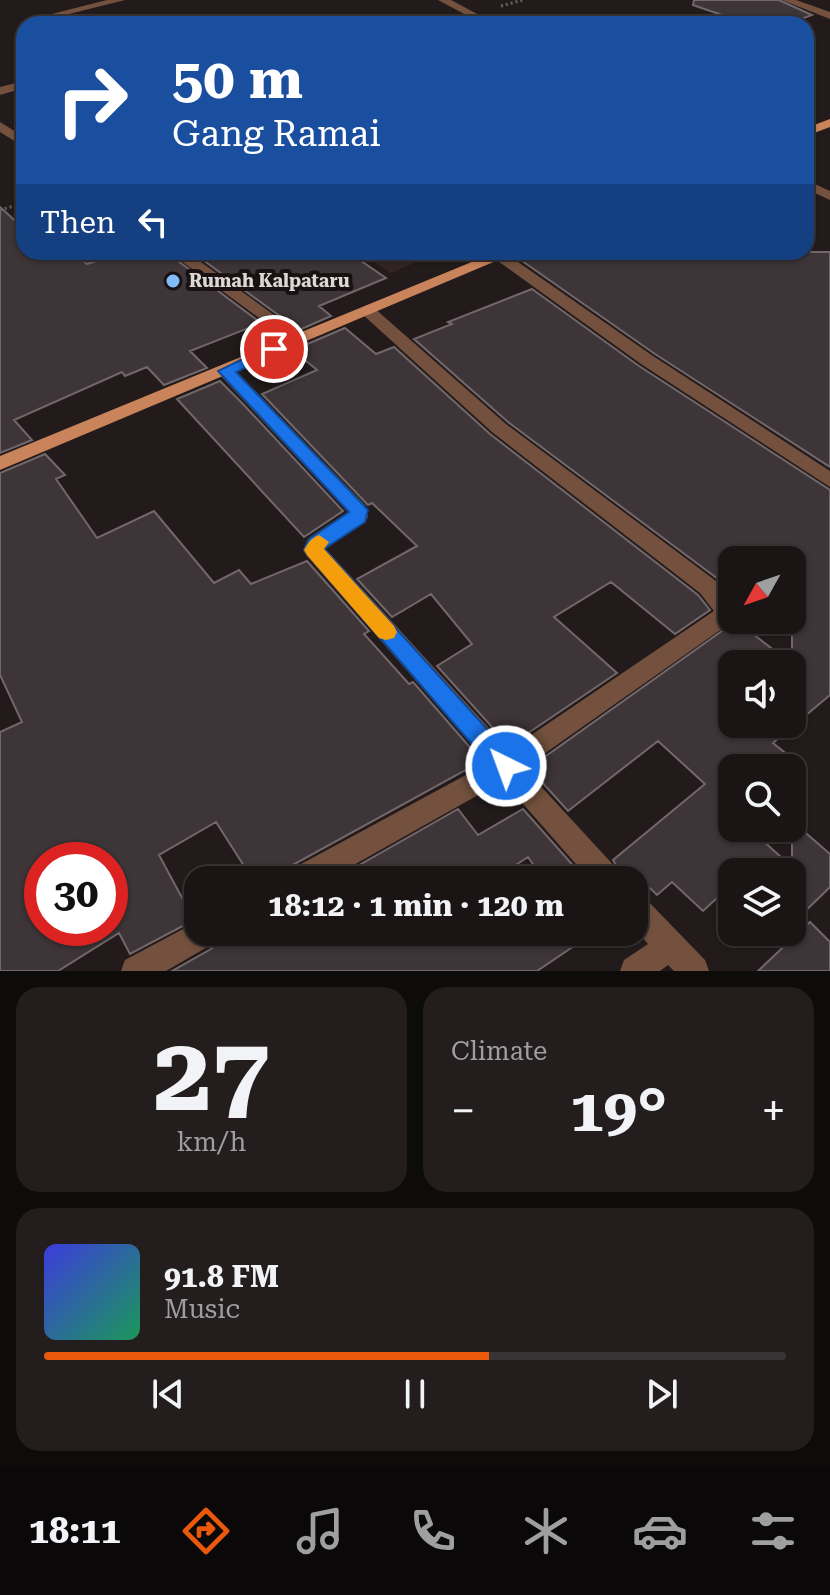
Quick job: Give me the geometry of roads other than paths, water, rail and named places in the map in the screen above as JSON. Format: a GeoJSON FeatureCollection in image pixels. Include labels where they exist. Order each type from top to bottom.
{"type":"FeatureCollection","features":[{"type":"Feature","properties":{"kind":"main road"},"geometry":{"type":"LineString","coordinates":[[0,463],[489,260]]}},
{"type":"Feature","properties":{"kind":"street"},"geometry":{"type":"LineString","coordinates":[[51,16],[120,0]]}},
{"type":"Feature","properties":{"kind":"street"},"geometry":{"type":"LineString","coordinates":[[443,0],[475,16]]}},
{"type":"Feature","properties":{"kind":"street"},"geometry":{"type":"LineString","coordinates":[[787,0],[830,16]]}},
{"type":"Feature","properties":{"kind":"street"},"geometry":{"type":"LineString","coordinates":[[188,260],[298,338]]}},
{"type":"Feature","properties":{"kind":"street"},"geometry":{"type":"LineString","coordinates":[[512,260],[647,360],[830,480]]}},
{"type":"Feature","properties":{"kind":"street"},"geometry":{"type":"LineString","coordinates":[[325,866],[506,766],[725,615],[726,605],[708,587],[499,428],[367,310]]}},
{"type":"Feature","properties":{"kind":"street"},"geometry":{"type":"LineString","coordinates":[[226,371],[358,510],[358,517],[316,544],[314,550],[595,866]]}},
{"type":"Feature","properties":{"kind":"street"},"geometry":{"type":"LineString","coordinates":[[648,922],[694,971]]}},
{"type":"Feature","properties":{"kind":"street"},"geometry":{"type":"LineString","coordinates":[[136,971],[184,944]]}},
{"type":"Feature","properties":{"kind":"street"},"geometry":{"type":"LineString","coordinates":[[635,971],[670,946]]}},
{"type":"Feature","properties":{"kind":"place","name":"Rumah Kalpataru"},"geometry":{"type":"Point","coordinates":[173,281]}}]}
